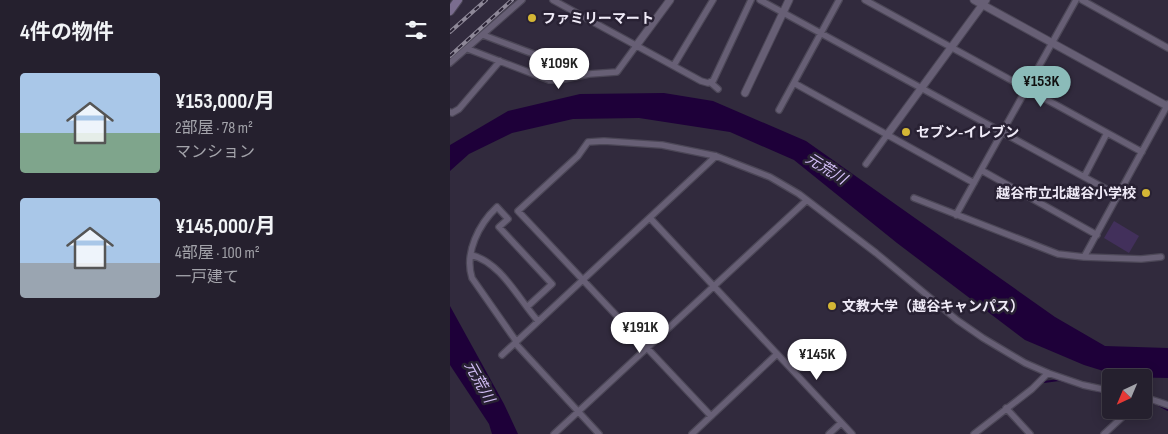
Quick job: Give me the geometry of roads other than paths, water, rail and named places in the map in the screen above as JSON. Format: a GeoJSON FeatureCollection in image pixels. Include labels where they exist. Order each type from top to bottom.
{"type":"FeatureCollection","features":[{"type":"Feature","properties":{"kind":"main road"},"geometry":{"type":"LineString","coordinates":[[450,11],[458,0]]}},
{"type":"Feature","properties":{"kind":"street"},"geometry":{"type":"LineString","coordinates":[[450,63],[522,0]]}},
{"type":"Feature","properties":{"kind":"street"},"geometry":{"type":"LineString","coordinates":[[552,0],[701,81],[710,83],[718,89]]}},
{"type":"Feature","properties":{"kind":"street"},"geometry":{"type":"LineString","coordinates":[[468,48],[549,80],[617,72],[670,0]]}},
{"type":"Feature","properties":{"kind":"street"},"geometry":{"type":"LineString","coordinates":[[674,65],[712,0]]}},
{"type":"Feature","properties":{"kind":"street"},"geometry":{"type":"LineString","coordinates":[[710,83],[713,81],[751,0]]}},
{"type":"Feature","properties":{"kind":"street"},"geometry":{"type":"LineString","coordinates":[[760,0],[1119,196]]}},
{"type":"Feature","properties":{"kind":"street"},"geometry":{"type":"LineString","coordinates":[[745,93],[789,0]]}},
{"type":"Feature","properties":{"kind":"street"},"geometry":{"type":"LineString","coordinates":[[779,110],[840,0]]}},
{"type":"Feature","properties":{"kind":"street"},"geometry":{"type":"LineString","coordinates":[[865,0],[1142,152]]}},
{"type":"Feature","properties":{"kind":"street"},"geometry":{"type":"LineString","coordinates":[[974,0],[984,2],[1052,43],[1168,106],[1084,257]]}},
{"type":"Feature","properties":{"kind":"street"},"geometry":{"type":"LineString","coordinates":[[956,215],[1076,0]]}},
{"type":"Feature","properties":{"kind":"street"},"geometry":{"type":"LineString","coordinates":[[1082,0],[1168,48]]}},
{"type":"Feature","properties":{"kind":"street"},"geometry":{"type":"LineString","coordinates":[[866,164],[984,2]]}},
{"type":"Feature","properties":{"kind":"street"},"geometry":{"type":"LineString","coordinates":[[483,35],[589,74]]}},
{"type":"Feature","properties":{"kind":"street"},"geometry":{"type":"LineString","coordinates":[[450,112],[452,113],[459,109],[500,61]]}},
{"type":"Feature","properties":{"kind":"street"},"geometry":{"type":"LineString","coordinates":[[794,83],[974,183]]}},
{"type":"Feature","properties":{"kind":"street"},"geometry":{"type":"LineString","coordinates":[[1084,177],[1107,133]]}},
{"type":"Feature","properties":{"kind":"street"},"geometry":{"type":"LineString","coordinates":[[711,416],[518,211],[578,156],[588,142],[604,141],[662,145],[716,156],[770,177],[791,188],[876,252],[957,320],[1003,350],[1048,374],[1102,389]]}},
{"type":"Feature","properties":{"kind":"street"},"geometry":{"type":"LineString","coordinates":[[502,355],[716,156]]}},
{"type":"Feature","properties":{"kind":"street"},"geometry":{"type":"LineString","coordinates":[[982,170],[1097,236]]}},
{"type":"Feature","properties":{"kind":"street"},"geometry":{"type":"LineString","coordinates":[[914,198],[1058,254],[1141,259],[1160,257]]}},
{"type":"Feature","properties":{"kind":"street"},"geometry":{"type":"LineString","coordinates":[[554,434],[807,200]]}},
{"type":"Feature","properties":{"kind":"street"},"geometry":{"type":"LineString","coordinates":[[527,306],[552,284],[499,227],[508,219],[497,207],[476,236],[470,265],[472,278],[516,342],[600,434]]}},
{"type":"Feature","properties":{"kind":"street"},"geometry":{"type":"LineString","coordinates":[[650,218],[852,434]]}},
{"type":"Feature","properties":{"kind":"street"},"geometry":{"type":"LineString","coordinates":[[471,255],[486,261],[507,281],[538,321]]}},
{"type":"Feature","properties":{"kind":"street"},"geometry":{"type":"LineString","coordinates":[[692,434],[777,354]]}},
{"type":"Feature","properties":{"kind":"street"},"geometry":{"type":"LineString","coordinates":[[974,434],[1032,389],[1048,374]]}},
{"type":"Feature","properties":{"kind":"street"},"geometry":{"type":"LineString","coordinates":[[1152,400],[1168,405]]}},
{"type":"Feature","properties":{"kind":"street"},"geometry":{"type":"LineString","coordinates":[[1006,408],[1030,434]]}},
{"type":"Feature","properties":{"kind":"street"},"geometry":{"type":"LineString","coordinates":[[1104,434],[1120,419]]}},
{"type":"Feature","properties":{"kind":"street"},"geometry":{"type":"LineString","coordinates":[[829,434],[841,422]]}},
{"type":"Feature","properties":{"kind":"water","name":"元荒川"},"geometry":{"type":"Polygon","coordinates":[[[664,93],[713,101],[806,141],[1055,317],[1105,346],[1168,348],[1168,378],[1152,378],[1152,369],[1102,369],[1102,371],[1025,340],[897,243],[794,160],[730,132],[639,118],[573,119],[512,133],[469,154],[450,171],[450,145],[508,111],[580,94],[664,93]]]}},
{"type":"Feature","properties":{"kind":"water","name":"元荒川"},"geometry":{"type":"Polygon","coordinates":[[[450,306],[504,404],[518,434],[492,434],[489,424],[450,365],[450,306]]]}},
{"type":"Feature","properties":{"kind":"waterway"},"geometry":{"type":"LineString","coordinates":[[1044,382],[1059,380],[1102,392]]}},
{"type":"Feature","properties":{"kind":"waterway"},"geometry":{"type":"LineString","coordinates":[[1152,403],[1168,410]]}},
{"type":"Feature","properties":{"kind":"railway"},"geometry":{"type":"LineString","coordinates":[[450,32],[486,0]]}},
{"type":"Feature","properties":{"kind":"railway"},"geometry":{"type":"LineString","coordinates":[[450,56],[512,0]]}},
{"type":"Feature","properties":{"kind":"place","name":"ファミリーマート"},"geometry":{"type":"Point","coordinates":[532,18]}},
{"type":"Feature","properties":{"kind":"place","name":"セブン-イレブン"},"geometry":{"type":"Point","coordinates":[906,132]}},
{"type":"Feature","properties":{"kind":"place","name":"越谷市立北越谷小学校"},"geometry":{"type":"Point","coordinates":[1146,193]}},
{"type":"Feature","properties":{"kind":"place","name":"文教大学（越谷キャンパス）"},"geometry":{"type":"Point","coordinates":[832,306]}}]}
